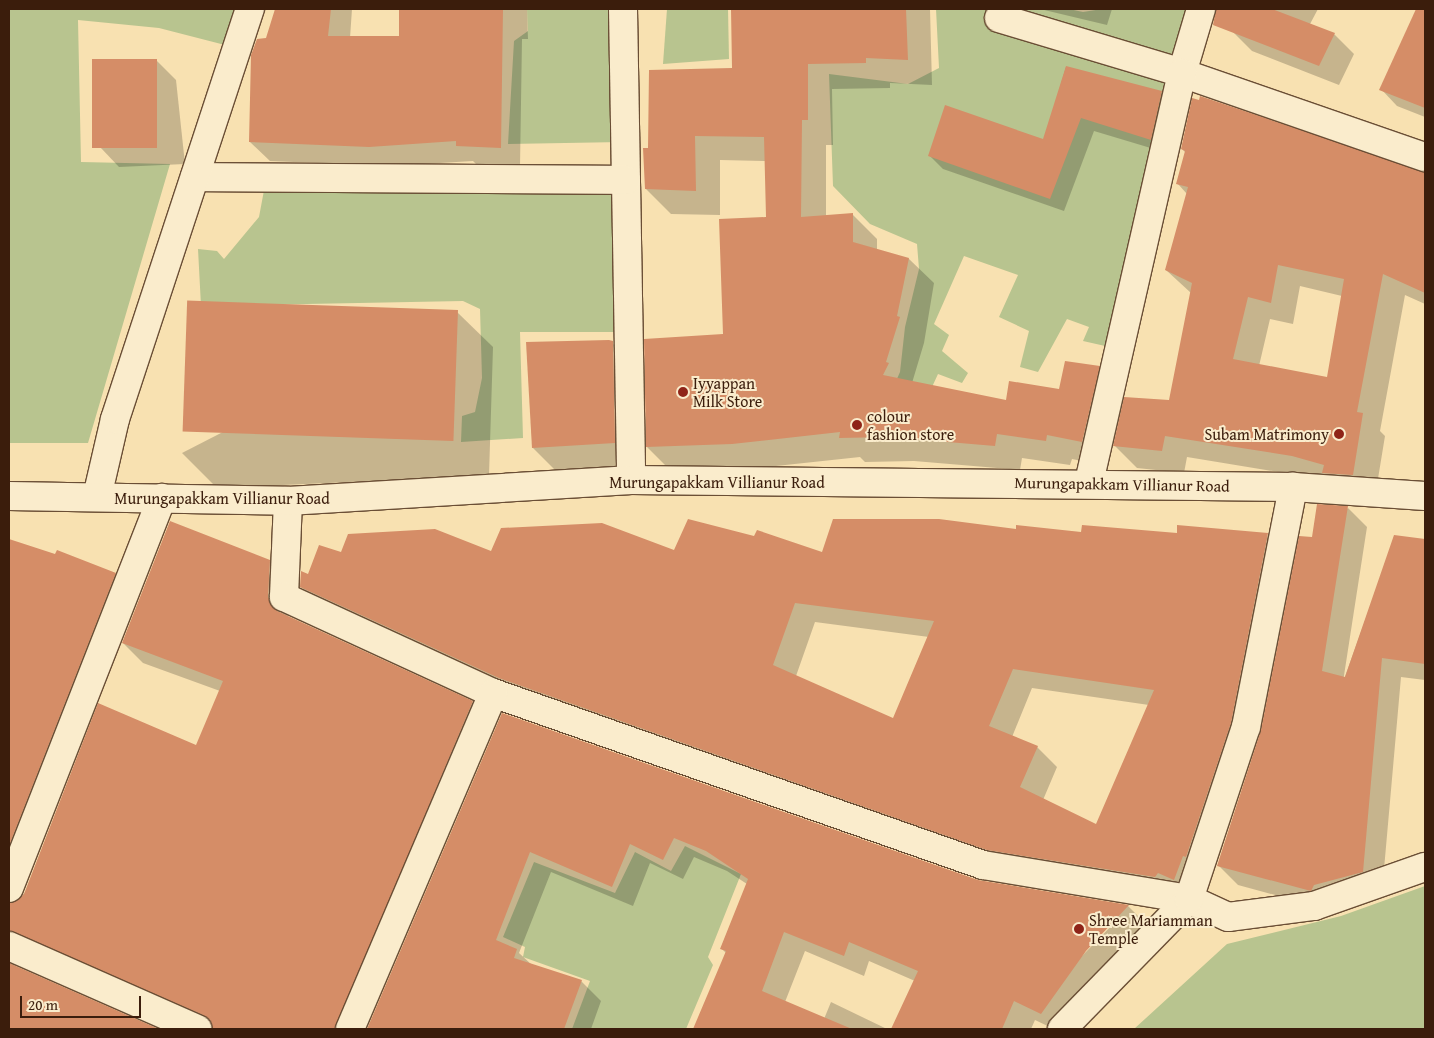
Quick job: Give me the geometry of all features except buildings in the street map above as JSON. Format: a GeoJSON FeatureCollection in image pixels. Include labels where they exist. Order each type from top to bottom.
{"type":"FeatureCollection","features":[{"type":"Feature","properties":{"kind":"street"},"geometry":{"type":"LineString","coordinates":[[98,497],[115,420],[250,9]]}},
{"type":"Feature","properties":{"kind":"street"},"geometry":{"type":"LineString","coordinates":[[624,9],[631,480]]}},
{"type":"Feature","properties":{"kind":"street"},"geometry":{"type":"LineString","coordinates":[[1089,483],[1182,73],[1201,9]]}},
{"type":"Feature","properties":{"kind":"street"},"geometry":{"type":"LineString","coordinates":[[999,18],[1182,73],[1425,157]]}},
{"type":"Feature","properties":{"kind":"street"},"geometry":{"type":"LineString","coordinates":[[195,176],[626,180]]}},
{"type":"Feature","properties":{"kind":"street","name":"Murungapakkam Villianur Road"},"geometry":{"type":"LineString","coordinates":[[9,496],[288,501],[631,480],[1089,483],[1292,487],[1425,496]]}},
{"type":"Feature","properties":{"kind":"street"},"geometry":{"type":"LineString","coordinates":[[1062,1029],[1189,899],[1246,727],[1292,487]]}},
{"type":"Feature","properties":{"kind":"street"},"geometry":{"type":"LineString","coordinates":[[9,888],[162,498]]}},
{"type":"Feature","properties":{"kind":"street"},"geometry":{"type":"LineString","coordinates":[[288,501],[284,597],[493,693],[983,865],[1189,899],[1228,917],[1314,906],[1425,867]]}},
{"type":"Feature","properties":{"kind":"street"},"geometry":{"type":"LineString","coordinates":[[350,1029],[493,693]]}},
{"type":"Feature","properties":{"kind":"street"},"geometry":{"type":"LineString","coordinates":[[9,946],[197,1029]]}},
{"type":"Feature","properties":{"kind":"green space"},"geometry":{"type":"Polygon","coordinates":[[[9,9],[236,9],[225,45],[159,28],[78,20],[81,162],[170,164],[88,443],[9,443],[9,9]]]}},
{"type":"Feature","properties":{"kind":"green space"},"geometry":{"type":"Polygon","coordinates":[[[527,9],[620,9],[622,142],[508,144],[514,41],[528,31],[527,9]]]}},
{"type":"Feature","properties":{"kind":"green space"},"geometry":{"type":"Polygon","coordinates":[[[667,9],[728,9],[729,59],[663,64],[667,9]]]}},
{"type":"Feature","properties":{"kind":"green space"},"geometry":{"type":"Polygon","coordinates":[[[936,9],[1069,9],[1083,12],[1102,9],[1196,9],[1114,348],[1083,341],[1089,327],[1067,319],[1038,372],[1020,367],[1029,331],[999,317],[1018,275],[964,256],[934,324],[949,335],[942,351],[968,373],[962,383],[938,374],[921,411],[916,440],[886,442],[872,400],[889,397],[900,372],[905,327],[919,269],[917,244],[870,224],[833,186],[829,74],[908,84],[939,68],[936,9]]]}},
{"type":"Feature","properties":{"kind":"green space"},"geometry":{"type":"Polygon","coordinates":[[[265,185],[620,186],[621,332],[520,332],[523,438],[461,442],[462,416],[475,412],[482,378],[480,309],[463,301],[201,306],[198,249],[217,251],[224,259],[259,217],[265,185]]]}},
{"type":"Feature","properties":{"kind":"green space"},"geometry":{"type":"Polygon","coordinates":[[[685,846],[741,874],[708,957],[713,965],[686,1029],[572,1029],[590,981],[523,957],[525,947],[503,937],[534,862],[615,893],[635,852],[671,871],[685,846]]]}},
{"type":"Feature","properties":{"kind":"green space"},"geometry":{"type":"Polygon","coordinates":[[[1425,886],[1425,1029],[1134,1029],[1227,944],[1341,916],[1425,886]]]}},
{"type":"Feature","properties":{"kind":"place","name":"Iyyappan Milk Store"},"geometry":{"type":"Point","coordinates":[683,392]}},
{"type":"Feature","properties":{"kind":"place","name":"colour fashion store"},"geometry":{"type":"Point","coordinates":[857,425]}},
{"type":"Feature","properties":{"kind":"place","name":"Subam Matrimony"},"geometry":{"type":"Point","coordinates":[1339,434]}},
{"type":"Feature","properties":{"kind":"place","name":"Shree Mariamman Temple"},"geometry":{"type":"Point","coordinates":[1079,929]}}]}
